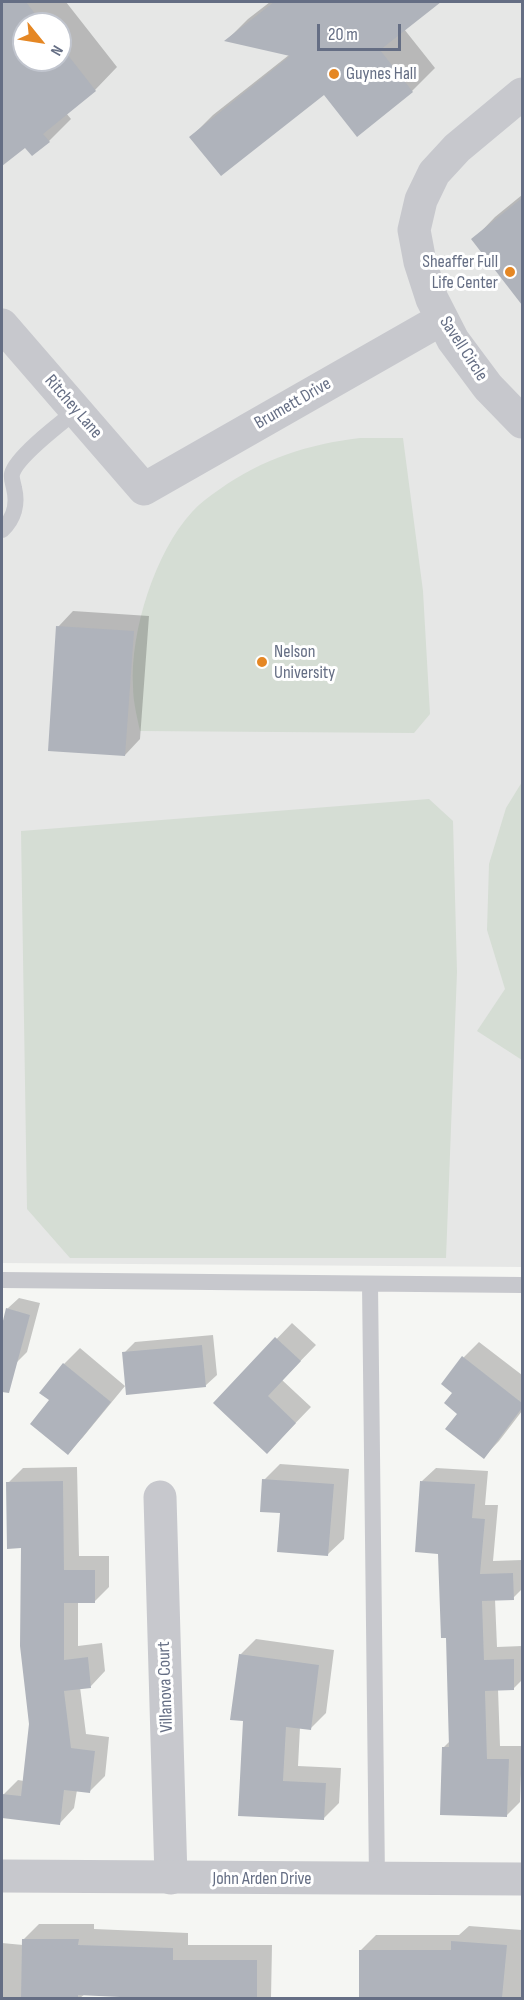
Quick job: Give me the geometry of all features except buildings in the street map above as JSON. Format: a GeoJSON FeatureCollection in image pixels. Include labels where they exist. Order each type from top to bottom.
{"type":"FeatureCollection","features":[{"type":"Feature","properties":{"kind":"street","name":"Savell Circle"},"geometry":{"type":"LineString","coordinates":[[522,94],[457,148],[434,172],[421,200],[414,230],[420,262],[432,299],[453,340],[488,387],[522,422]]}},
{"type":"Feature","properties":{"kind":"street","name":"Brumett Drive"},"geometry":{"type":"LineString","coordinates":[[144,489],[442,319]]}},
{"type":"Feature","properties":{"kind":"street","name":"Ritchey Lane"},"geometry":{"type":"LineString","coordinates":[[2,325],[144,489]]}},
{"type":"Feature","properties":{"kind":"street","name":"Villanova Court"},"geometry":{"type":"LineString","coordinates":[[160,1497],[171,1878]]}},
{"type":"Feature","properties":{"kind":"street","name":"John Arden Drive"},"geometry":{"type":"LineString","coordinates":[[2,1876],[377,1880],[522,1879]]}},
{"type":"Feature","properties":{"kind":"lane"},"geometry":{"type":"LineString","coordinates":[[6,525],[16,504],[11,475],[15,468],[28,452],[76,411]]}},
{"type":"Feature","properties":{"kind":"lane"},"geometry":{"type":"LineString","coordinates":[[2,504],[6,525]]}},
{"type":"Feature","properties":{"kind":"lane"},"geometry":{"type":"LineString","coordinates":[[2,1280],[522,1285]]}},
{"type":"Feature","properties":{"kind":"lane"},"geometry":{"type":"LineString","coordinates":[[370,1284],[377,1880]]}},
{"type":"Feature","properties":{"kind":"shaded area","name":"Nelson University"},"geometry":{"type":"Polygon","coordinates":[[[2,2],[522,2],[522,1267],[2,1263],[2,2]]]}},
{"type":"Feature","properties":{"kind":"shaded area"},"geometry":{"type":"Polygon","coordinates":[[[360,438],[403,438],[423,591],[430,714],[414,733],[140,731],[133,692],[136,642],[156,570],[179,529],[205,500],[252,469],[304,449],[360,438]]]}},
{"type":"Feature","properties":{"kind":"shaded area"},"geometry":{"type":"Polygon","coordinates":[[[522,782],[522,1060],[477,1031],[505,989],[487,930],[489,864],[506,808],[522,782]]]}},
{"type":"Feature","properties":{"kind":"shaded area"},"geometry":{"type":"Polygon","coordinates":[[[429,799],[453,821],[457,972],[446,1258],[70,1258],[27,1209],[21,831],[429,799]]]}},
{"type":"Feature","properties":{"kind":"place","name":"Guynes Hall"},"geometry":{"type":"Point","coordinates":[334,74]}},
{"type":"Feature","properties":{"kind":"place","name":"Sheaffer Full Life Center"},"geometry":{"type":"Point","coordinates":[510,272]}},
{"type":"Feature","properties":{"kind":"place","name":"Nelson University"},"geometry":{"type":"Point","coordinates":[262,662]}}]}
